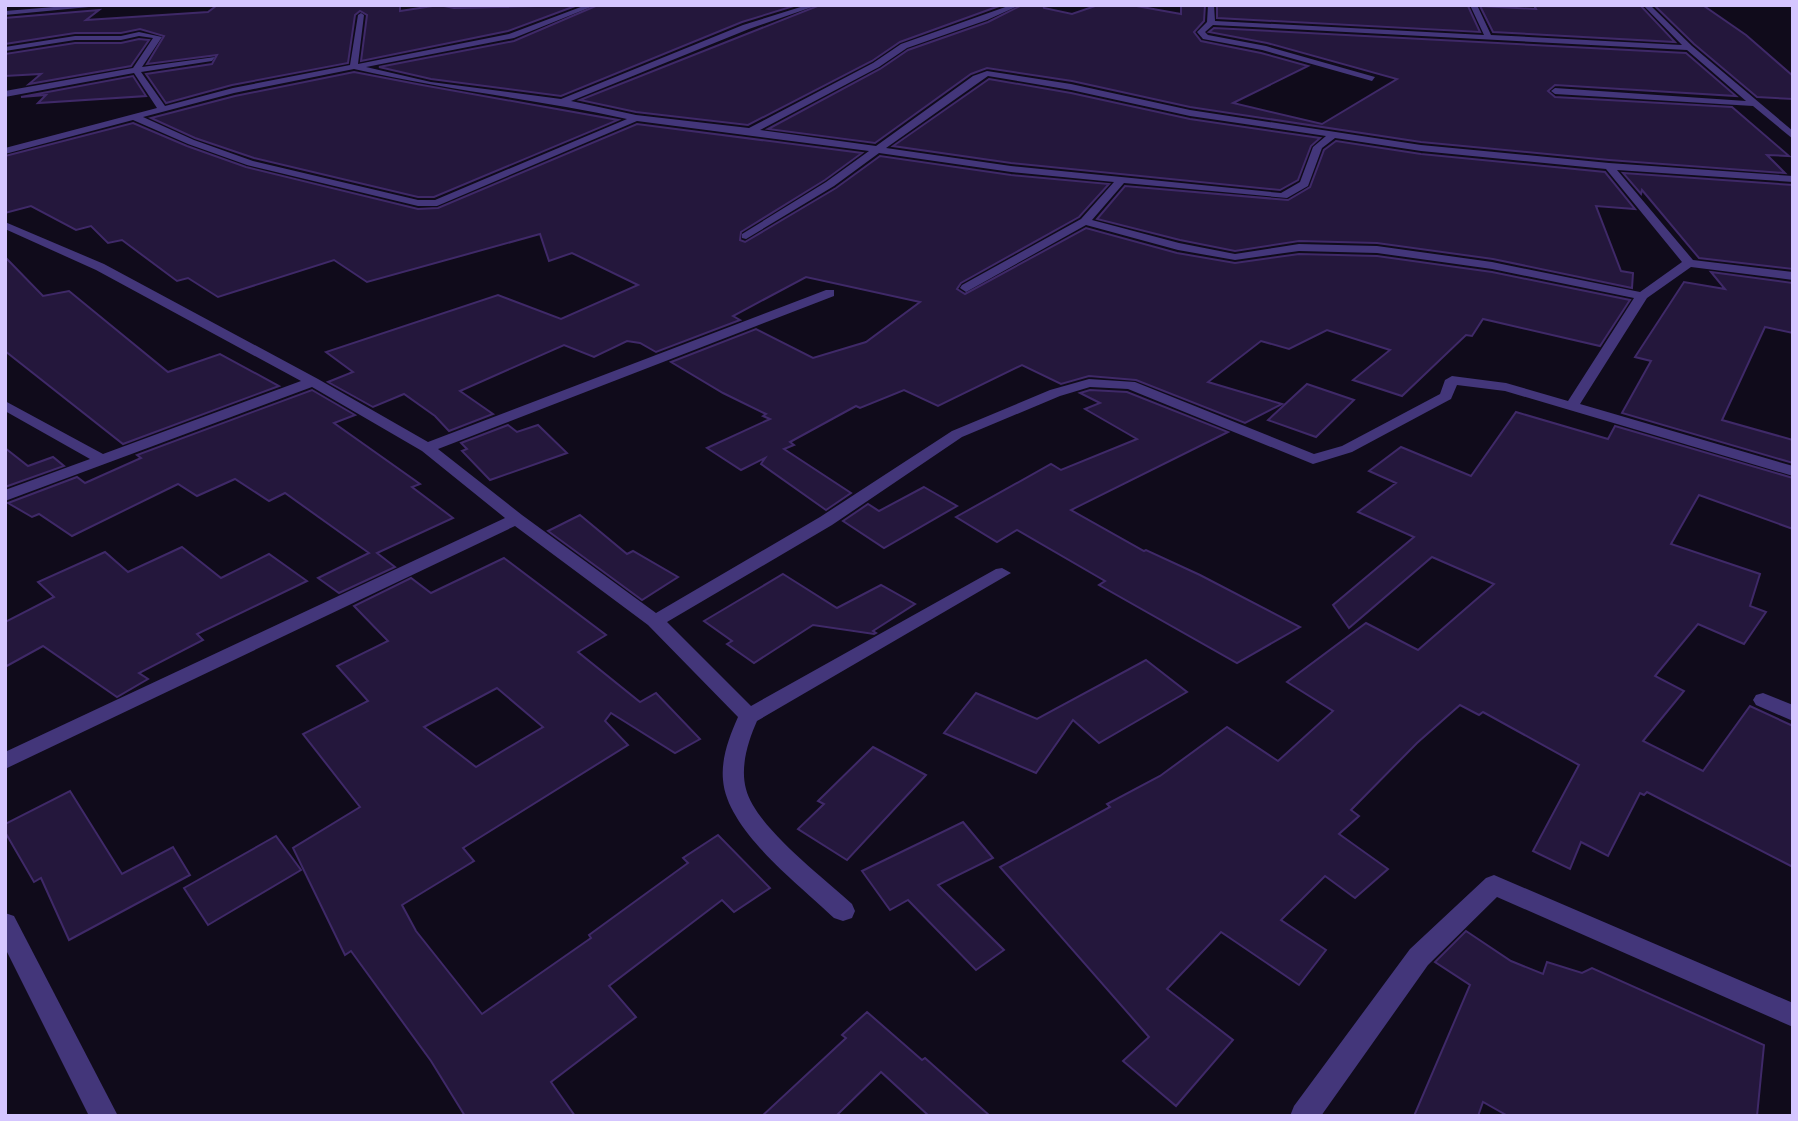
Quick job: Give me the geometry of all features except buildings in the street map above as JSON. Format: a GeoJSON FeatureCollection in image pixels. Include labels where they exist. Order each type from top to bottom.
{"type":"FeatureCollection","features":[{"type":"Feature","properties":{"kind":"street"},"geometry":{"type":"LineString","coordinates":[[5,13],[107,5]]}},
{"type":"Feature","properties":{"kind":"street"},"geometry":{"type":"LineString","coordinates":[[5,151],[233,90],[511,36],[593,5]]}},
{"type":"Feature","properties":{"kind":"street"},"geometry":{"type":"LineString","coordinates":[[562,102],[746,27],[815,5]]}},
{"type":"Feature","properties":{"kind":"street"},"geometry":{"type":"LineString","coordinates":[[750,131],[876,65],[904,46],[985,19],[1017,5]]}},
{"type":"Feature","properties":{"kind":"street"},"geometry":{"type":"LineString","coordinates":[[1211,5],[1211,23]]}},
{"type":"Feature","properties":{"kind":"street"},"geometry":{"type":"LineString","coordinates":[[1473,5],[1489,38]]}},
{"type":"Feature","properties":{"kind":"street"},"geometry":{"type":"LineString","coordinates":[[1646,5],[1689,48],[1793,136]]}},
{"type":"Feature","properties":{"kind":"street"},"geometry":{"type":"LineString","coordinates":[[354,66],[361,15]]}},
{"type":"Feature","properties":{"kind":"street"},"geometry":{"type":"LineString","coordinates":[[1372,79],[1262,48],[1206,37],[1201,32],[1211,23],[1689,48]]}},
{"type":"Feature","properties":{"kind":"street"},"geometry":{"type":"LineString","coordinates":[[5,49],[75,38],[121,38],[154,34],[158,37],[136,69]]}},
{"type":"Feature","properties":{"kind":"street"},"geometry":{"type":"LineString","coordinates":[[5,94],[136,69],[212,59]]}},
{"type":"Feature","properties":{"kind":"street"},"geometry":{"type":"LineString","coordinates":[[354,66],[431,85],[562,102],[636,118],[750,131],[1012,169],[1283,196],[1304,184],[1318,147],[1333,135]]}},
{"type":"Feature","properties":{"kind":"street"},"geometry":{"type":"LineString","coordinates":[[136,69],[162,108]]}},
{"type":"Feature","properties":{"kind":"street"},"geometry":{"type":"LineString","coordinates":[[746,236],[881,149],[976,78],[987,73],[1071,87],[1190,114],[1421,148],[1609,166],[1793,179]]}},
{"type":"Feature","properties":{"kind":"street"},"geometry":{"type":"LineString","coordinates":[[1555,91],[1757,104]]}},
{"type":"Feature","properties":{"kind":"street"},"geometry":{"type":"LineString","coordinates":[[132,116],[191,142],[250,163],[418,203],[437,203],[636,118]]}},
{"type":"Feature","properties":{"kind":"street"},"geometry":{"type":"LineString","coordinates":[[1609,166],[1689,263]]}},
{"type":"Feature","properties":{"kind":"street"},"geometry":{"type":"LineString","coordinates":[[965,288],[1085,221],[1123,178]]}},
{"type":"Feature","properties":{"kind":"street"},"geometry":{"type":"LineString","coordinates":[[1085,221],[1192,250],[1235,257],[1256,257],[1292,248],[1338,248],[1454,258],[1642,296]]}},
{"type":"Feature","properties":{"kind":"street"},"geometry":{"type":"LineString","coordinates":[[5,225],[100,267],[313,382],[427,448],[516,519],[655,621],[749,716]]}},
{"type":"Feature","properties":{"kind":"street"},"geometry":{"type":"LineString","coordinates":[[1571,407],[1642,296],[1689,263],[1793,276]]}},
{"type":"Feature","properties":{"kind":"street"},"geometry":{"type":"LineString","coordinates":[[427,448],[830,293]]}},
{"type":"Feature","properties":{"kind":"street"},"geometry":{"type":"LineString","coordinates":[[655,621],[826,521],[957,434],[1055,393],[1089,383],[1130,385],[1313,459],[1347,449],[1446,396],[1452,380],[1506,387],[1793,471]]}},
{"type":"Feature","properties":{"kind":"street"},"geometry":{"type":"LineString","coordinates":[[5,496],[313,382]]}},
{"type":"Feature","properties":{"kind":"street"},"geometry":{"type":"LineString","coordinates":[[5,405],[104,461]]}},
{"type":"Feature","properties":{"kind":"street"},"geometry":{"type":"LineString","coordinates":[[5,761],[516,519]]}},
{"type":"Feature","properties":{"kind":"street"},"geometry":{"type":"LineString","coordinates":[[843,911],[765,836],[737,798],[734,765],[738,737],[749,716],[1002,573]]}},
{"type":"Feature","properties":{"kind":"street"},"geometry":{"type":"LineString","coordinates":[[1763,699],[1793,714]]}},
{"type":"Feature","properties":{"kind":"street"},"geometry":{"type":"LineString","coordinates":[[1304,1116],[1419,957],[1494,885],[1793,1015]]}},
{"type":"Feature","properties":{"kind":"street"},"geometry":{"type":"LineString","coordinates":[[5,923],[104,1116]]}}]}
